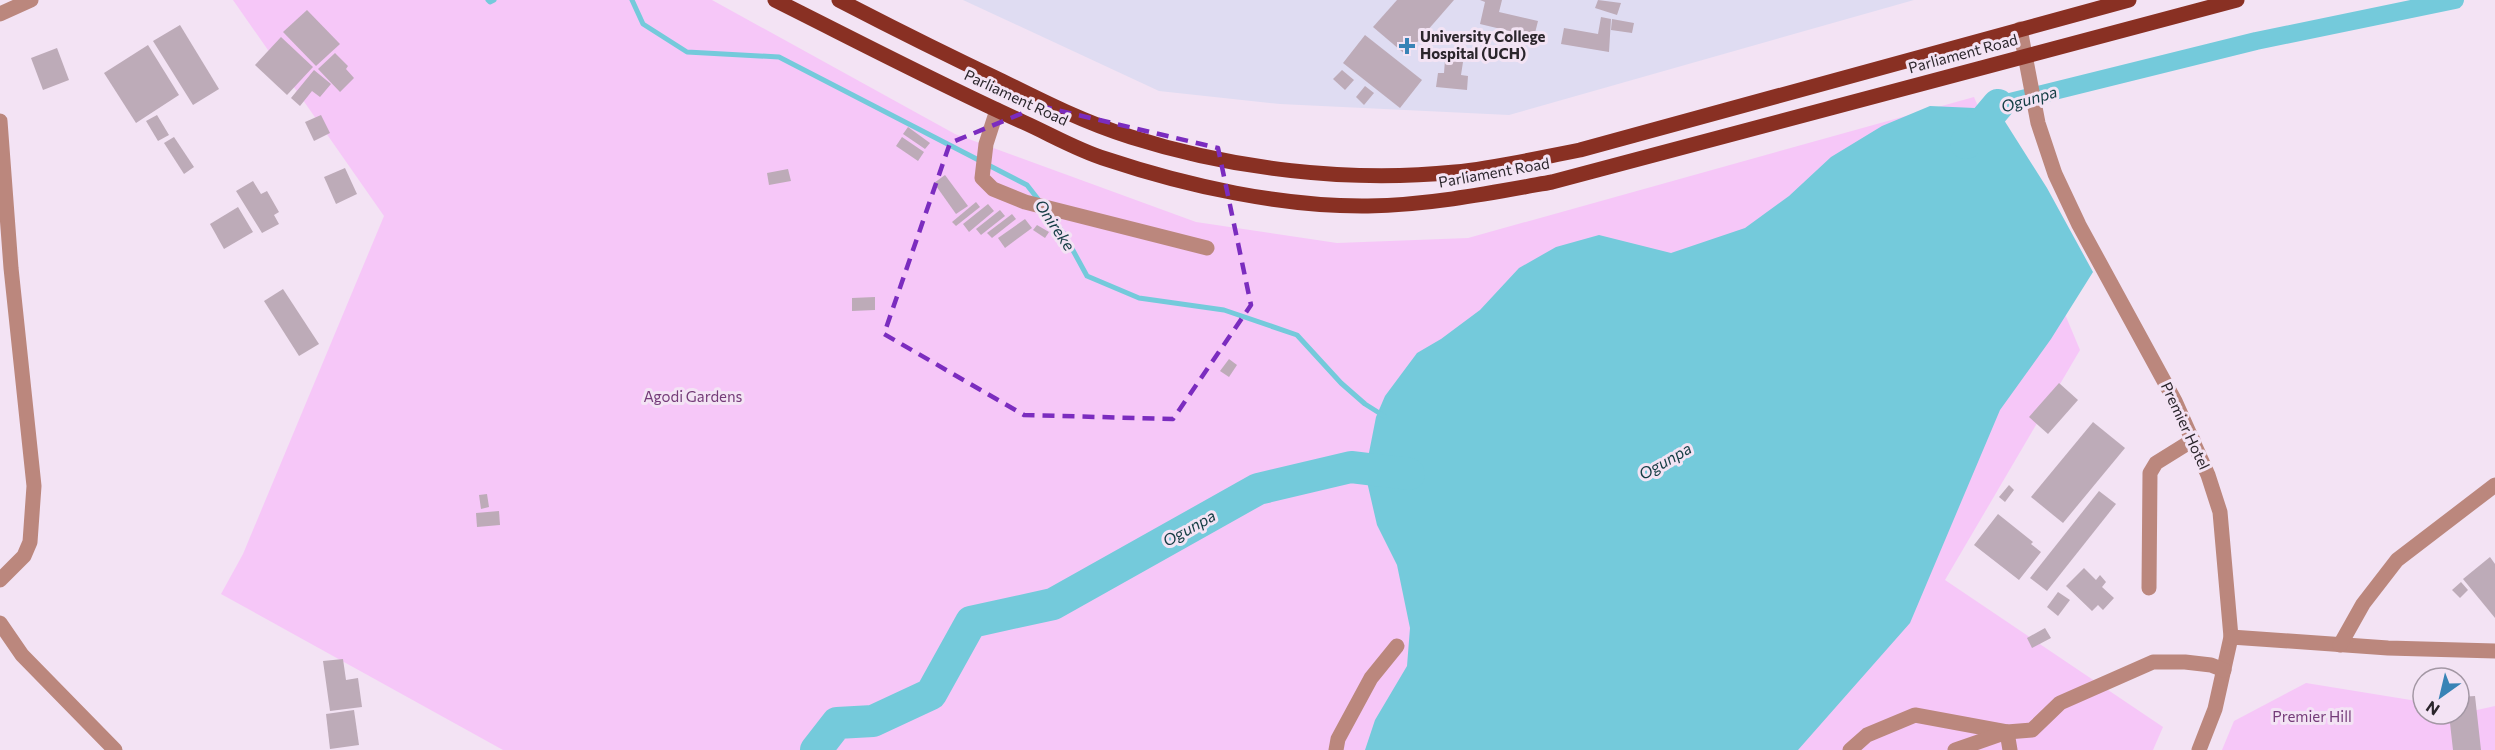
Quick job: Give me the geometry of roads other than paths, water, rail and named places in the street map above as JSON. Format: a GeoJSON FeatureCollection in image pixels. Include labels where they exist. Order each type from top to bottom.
{"type":"FeatureCollection","features":[{"type":"Feature","properties":{"kind":"main road","name":"Parliament Road"},"geometry":{"type":"LineString","coordinates":[[775,0],[996,110],[1103,158],[1173,179],[1236,192],[1302,202],[1366,206],[1478,196],[1552,182],[2237,0]]}},
{"type":"Feature","properties":{"kind":"main road","name":"Parliament Road"},"geometry":{"type":"LineString","coordinates":[[839,0],[1065,112],[1130,137],[1191,153],[1260,167],[1387,175],[1454,172],[1580,150],[2129,0]]}},
{"type":"Feature","properties":{"kind":"street"},"geometry":{"type":"LineString","coordinates":[[8,7],[31,0]]}},
{"type":"Feature","properties":{"kind":"street","name":"Premier Hotel"},"geometry":{"type":"LineString","coordinates":[[2020,29],[2038,123],[2055,174],[2079,225],[2175,401],[2208,475],[2220,512],[2231,637],[2215,709],[2199,750]]}},
{"type":"Feature","properties":{"kind":"street"},"geometry":{"type":"LineString","coordinates":[[996,110],[986,144],[982,178],[993,189],[1025,202],[1207,248]]}},
{"type":"Feature","properties":{"kind":"street"},"geometry":{"type":"LineString","coordinates":[[0,122],[11,268],[34,486],[30,542],[24,556],[0,580]]}},
{"type":"Feature","properties":{"kind":"street"},"geometry":{"type":"LineString","coordinates":[[2149,588],[2150,473],[2156,463],[2193,441]]}},
{"type":"Feature","properties":{"kind":"street"},"geometry":{"type":"LineString","coordinates":[[2340,645],[2363,604],[2397,560],[2495,485]]}},
{"type":"Feature","properties":{"kind":"street"},"geometry":{"type":"LineString","coordinates":[[0,623],[22,655],[115,750]]}},
{"type":"Feature","properties":{"kind":"street"},"geometry":{"type":"LineString","coordinates":[[2231,637],[2340,645],[2495,651]]}},
{"type":"Feature","properties":{"kind":"street"},"geometry":{"type":"LineString","coordinates":[[1336,750],[1338,739],[1371,678],[1397,646]]}},
{"type":"Feature","properties":{"kind":"street"},"geometry":{"type":"LineString","coordinates":[[1955,750],[2007,732],[2032,730],[2060,703],[2153,662],[2185,662],[2211,665],[2224,670]]}},
{"type":"Feature","properties":{"kind":"street"},"geometry":{"type":"LineString","coordinates":[[1850,750],[1867,735],[1915,715],[2007,732]]}},
{"type":"Feature","properties":{"kind":"street"},"geometry":{"type":"LineString","coordinates":[[2007,732],[2010,750]]}},
{"type":"Feature","properties":{"kind":"water"},"geometry":{"type":"Polygon","coordinates":[[[1930,106],[1997,109],[2047,188],[2093,272],[2051,339],[2000,410],[1910,623],[1798,750],[1365,750],[1375,720],[1407,666],[1410,628],[1397,565],[1377,525],[1365,473],[1376,417],[1385,396],[1417,353],[1441,339],[1480,310],[1519,268],[1556,247],[1599,235],[1671,253],[1745,228],[1789,196],[1831,157],[1882,126],[1930,106]]]}},
{"type":"Feature","properties":{"kind":"waterway","name":"Onireke"},"geometry":{"type":"LineString","coordinates":[[488,0],[490,2],[494,0]]}},
{"type":"Feature","properties":{"kind":"waterway","name":"Onireke"},"geometry":{"type":"LineString","coordinates":[[632,0],[643,24],[687,52],[779,57],[1027,185],[1041,203]]}},
{"type":"Feature","properties":{"kind":"waterway","name":"Ogunpa"},"geometry":{"type":"LineString","coordinates":[[1998,105],[2256,41],[2455,0]]}},
{"type":"Feature","properties":{"kind":"waterway","name":"Ogunpa"},"geometry":{"type":"LineString","coordinates":[[1966,143],[1998,105]]}},
{"type":"Feature","properties":{"kind":"waterway","name":"Onireke"},"geometry":{"type":"LineString","coordinates":[[1046,210],[1064,234],[1087,276],[1139,298],[1224,310],[1297,335],[1341,383],[1365,404],[1384,416]]}},
{"type":"Feature","properties":{"kind":"waterway","name":"Ogunpa"},"geometry":{"type":"LineString","coordinates":[[816,750],[837,723],[873,721],[931,694],[971,622],[1053,604],[1258,489],[1351,467],[1409,474]]}},
{"type":"Feature","properties":{"kind":"place","name":"University College Hospital (UCH)"},"geometry":{"type":"Point","coordinates":[1407,46]}},
{"type":"Feature","properties":{"kind":"park label","name":"Agodi Gardens"},"geometry":{"type":"Point","coordinates":[693,397]}},
{"type":"Feature","properties":{"kind":"park label","name":"Premier Hill"},"geometry":{"type":"Point","coordinates":[2312,717]}}]}
